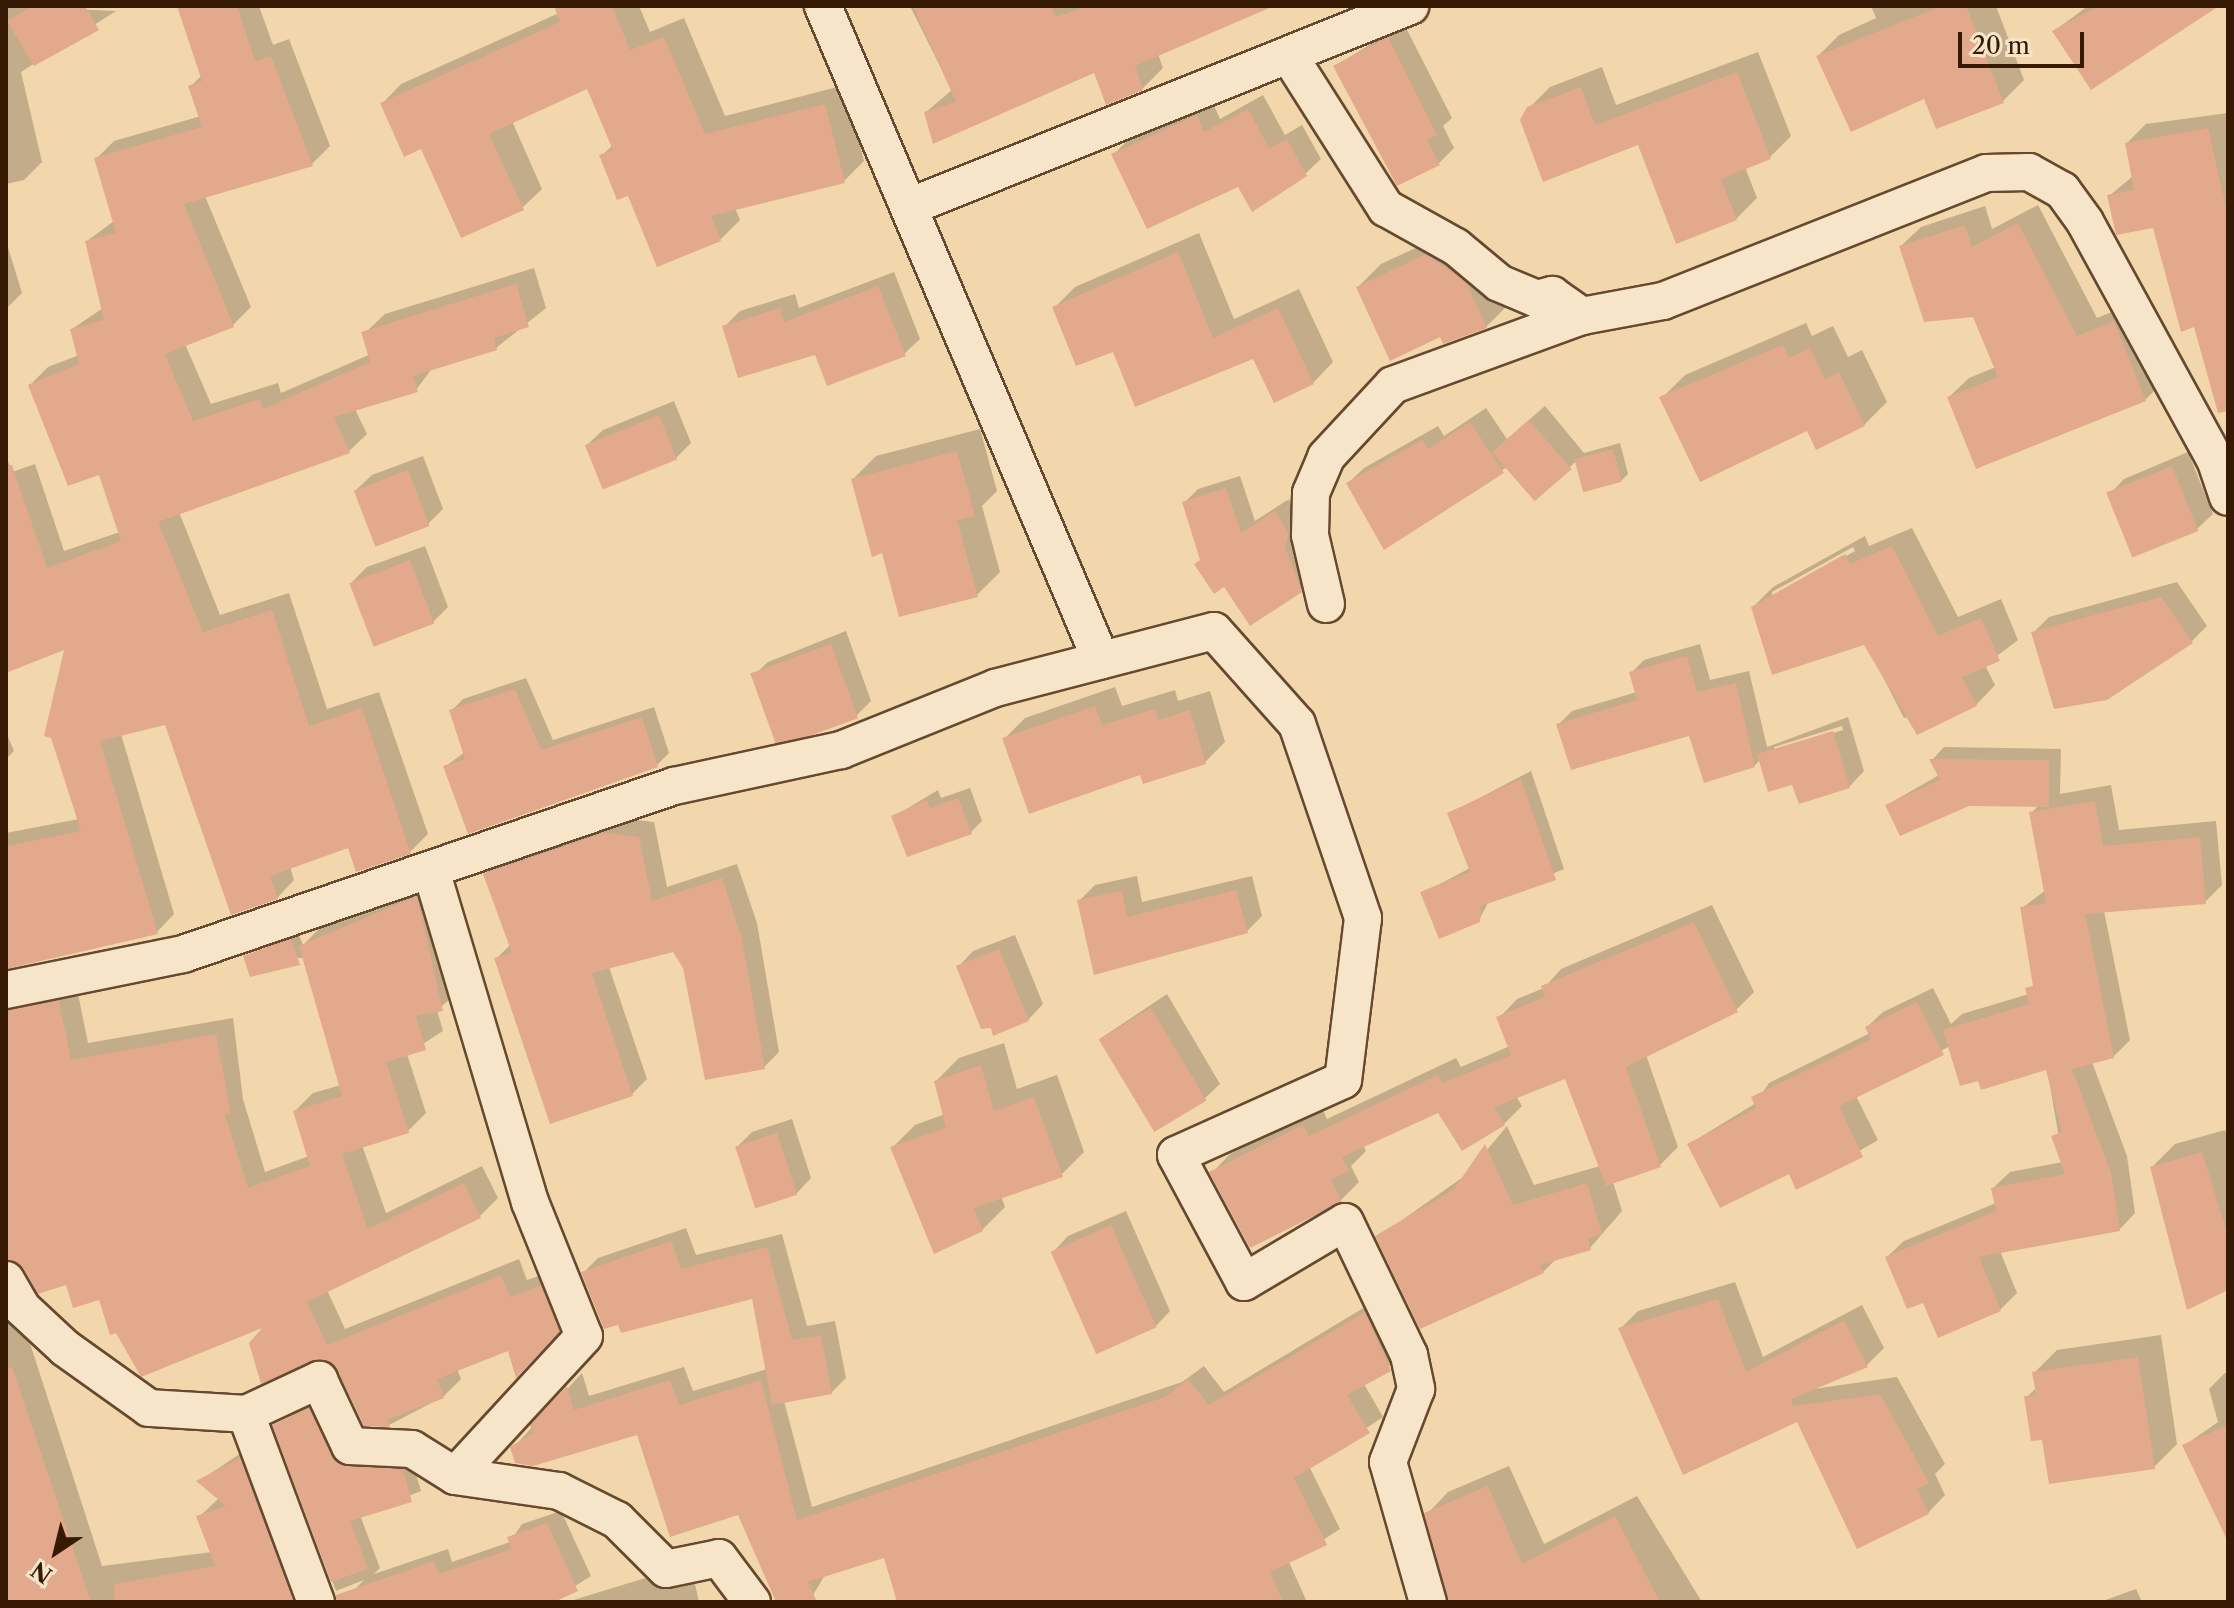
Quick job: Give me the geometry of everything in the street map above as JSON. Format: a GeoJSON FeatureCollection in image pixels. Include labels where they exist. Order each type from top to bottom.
{"type":"FeatureCollection","features":[{"type":"Feature","properties":{"kind":"street"},"geometry":{"type":"LineString","coordinates":[[823,6],[911,206],[1101,660]]}},
{"type":"Feature","properties":{"kind":"street"},"geometry":{"type":"LineString","coordinates":[[911,206],[1290,57],[1410,6]]}},
{"type":"Feature","properties":{"kind":"street"},"geometry":{"type":"LineString","coordinates":[[1290,57],[1386,208],[1456,247],[1499,283],[1537,299],[1552,295],[1582,316]]}},
{"type":"Feature","properties":{"kind":"street"},"geometry":{"type":"LineString","coordinates":[[1326,604],[1310,535],[1311,493],[1326,457],[1393,385],[1582,316],[1663,301],[1986,173],[2029,172],[2062,190],[2085,222],[2215,459],[2228,497]]}},
{"type":"Feature","properties":{"kind":"street"},"geometry":{"type":"LineString","coordinates":[[6,990],[183,954],[674,786],[841,750],[995,688],[1214,631],[1302,739],[1363,918],[1343,1080],[1176,1155],[1244,1282],[1345,1222],[1409,1355],[1416,1389],[1388,1462],[1428,1602]]}},
{"type":"Feature","properties":{"kind":"street"},"geometry":{"type":"LineString","coordinates":[[431,870],[530,1202],[584,1336],[455,1476]]}},
{"type":"Feature","properties":{"kind":"street"},"geometry":{"type":"LineString","coordinates":[[6,1280],[22,1308],[65,1348],[149,1408],[246,1414],[319,1380],[350,1446],[412,1449],[455,1476],[559,1491],[617,1520],[666,1569],[719,1558],[752,1602]]}},
{"type":"Feature","properties":{"kind":"street"},"geometry":{"type":"LineString","coordinates":[[246,1414],[316,1602]]}},
{"type":"Feature","properties":{"kind":"building"},"geometry":{"type":"Polygon","coordinates":[[[32,6],[85,6],[99,30],[34,66],[7,21],[32,6]]]}},
{"type":"Feature","properties":{"kind":"building"},"geometry":{"type":"Polygon","coordinates":[[[177,6],[237,6],[255,61],[271,56],[313,166],[184,204],[234,327],[165,354],[193,421],[260,399],[263,409],[370,362],[361,332],[516,284],[529,327],[494,338],[497,350],[413,376],[418,392],[334,417],[350,453],[158,522],[203,632],[272,610],[309,726],[362,708],[411,854],[356,872],[348,848],[270,876],[278,899],[231,915],[165,725],[100,741],[158,934],[6,969],[6,846],[81,831],[51,738],[44,736],[64,650],[6,673],[6,466],[12,465],[47,568],[121,541],[99,475],[68,486],[28,385],[79,364],[70,329],[104,320],[85,241],[116,233],[94,158],[202,127],[188,86],[202,81],[177,6]]]}},
{"type":"Feature","properties":{"kind":"building"},"geometry":{"type":"Polygon","coordinates":[[[554,6],[612,6],[630,50],[664,37],[705,134],[825,104],[845,183],[711,216],[721,241],[657,267],[628,196],[617,200],[599,155],[613,150],[587,89],[489,134],[524,210],[461,238],[421,149],[404,157],[380,103],[560,22],[554,6]]]}},
{"type":"Feature","properties":{"kind":"building"},"geometry":{"type":"Polygon","coordinates":[[[913,6],[1051,6],[1056,17],[1087,6],[1274,6],[1135,66],[1143,90],[1106,105],[1094,73],[933,144],[924,112],[956,102],[913,6]]]}},
{"type":"Feature","properties":{"kind":"building"},"geometry":{"type":"Polygon","coordinates":[[[1941,6],[1966,6],[2004,103],[1936,129],[1924,99],[1851,132],[1816,56],[1941,6]]]}},
{"type":"Feature","properties":{"kind":"building"},"geometry":{"type":"Polygon","coordinates":[[[2098,6],[2219,6],[2091,90],[2052,31],[2098,6]]]}},
{"type":"Feature","properties":{"kind":"building"},"geometry":{"type":"Polygon","coordinates":[[[1388,37],[1437,135],[1427,140],[1440,165],[1397,186],[1333,66],[1388,37]]]}},
{"type":"Feature","properties":{"kind":"building"},"geometry":{"type":"Polygon","coordinates":[[[1737,72],[1771,159],[1721,179],[1737,220],[1676,244],[1638,145],[1543,182],[1520,120],[1527,107],[1581,87],[1595,125],[1737,72]]]}},
{"type":"Feature","properties":{"kind":"building"},"geometry":{"type":"Polygon","coordinates":[[[1248,109],[1269,148],[1287,139],[1307,176],[1252,212],[1238,187],[1147,229],[1111,154],[1197,115],[1204,132],[1248,109]]]}},
{"type":"Feature","properties":{"kind":"building"},"geometry":{"type":"Polygon","coordinates":[[[2208,128],[2228,217],[2228,411],[2218,413],[2194,327],[2181,332],[2153,228],[2116,235],[2107,195],[2134,190],[2125,143],[2208,128]]]}},
{"type":"Feature","properties":{"kind":"building"},"geometry":{"type":"Polygon","coordinates":[[[2018,223],[2077,336],[2114,321],[2146,401],[1976,469],[1947,397],[1998,377],[1973,317],[1924,322],[1899,246],[1965,225],[1972,247],[2018,223]]]}},
{"type":"Feature","properties":{"kind":"building"},"geometry":{"type":"Polygon","coordinates":[[[1178,252],[1213,338],[1278,308],[1314,384],[1274,403],[1253,359],[1135,407],[1113,352],[1076,366],[1052,307],[1178,252]]]}},
{"type":"Feature","properties":{"kind":"building"},"geometry":{"type":"Polygon","coordinates":[[[1426,254],[1466,282],[1487,328],[1443,344],[1440,337],[1390,361],[1356,287],[1426,254]]]}},
{"type":"Feature","properties":{"kind":"building"},"geometry":{"type":"Polygon","coordinates":[[[878,286],[906,356],[827,386],[815,355],[738,378],[722,326],[780,308],[784,322],[878,286]]]}},
{"type":"Feature","properties":{"kind":"building"},"geometry":{"type":"Polygon","coordinates":[[[1783,345],[1789,358],[1810,348],[1825,379],[1839,372],[1865,426],[1816,450],[1807,431],[1700,482],[1659,397],[1783,345]]]}},
{"type":"Feature","properties":{"kind":"building"},"geometry":{"type":"Polygon","coordinates":[[[659,415],[677,460],[603,489],[585,445],[659,415]]]}},
{"type":"Feature","properties":{"kind":"building"},"geometry":{"type":"Polygon","coordinates":[[[1529,420],[1572,469],[1535,501],[1492,452],[1529,420]]]}},
{"type":"Feature","properties":{"kind":"building"},"geometry":{"type":"Polygon","coordinates":[[[1470,422],[1504,473],[1384,550],[1346,483],[1422,440],[1428,449],[1470,422]]]}},
{"type":"Feature","properties":{"kind":"building"},"geometry":{"type":"Polygon","coordinates":[[[1613,449],[1622,482],[1583,492],[1574,459],[1613,449]]]}},
{"type":"Feature","properties":{"kind":"building"},"geometry":{"type":"Polygon","coordinates":[[[957,451],[975,516],[957,520],[978,597],[899,617],[882,553],[872,557],[851,479],[957,451]]]}},
{"type":"Feature","properties":{"kind":"building"},"geometry":{"type":"Polygon","coordinates":[[[2172,466],[2198,531],[2132,557],[2106,493],[2172,466]]]}},
{"type":"Feature","properties":{"kind":"building"},"geometry":{"type":"Polygon","coordinates":[[[408,470],[430,526],[375,547],[354,491],[408,470]]]}},
{"type":"Feature","properties":{"kind":"building"},"geometry":{"type":"Polygon","coordinates":[[[1226,488],[1241,533],[1275,511],[1289,533],[1285,547],[1302,592],[1250,626],[1224,587],[1214,594],[1194,564],[1200,560],[1182,502],[1226,488]]]}},
{"type":"Feature","properties":{"kind":"building"},"geometry":{"type":"Polygon","coordinates":[[[1892,546],[1938,636],[1981,618],[2000,661],[1962,677],[1977,706],[1917,735],[1864,645],[1772,675],[1751,607],[1845,554],[1850,564],[1892,546]]]}},
{"type":"Feature","properties":{"kind":"building"},"geometry":{"type":"Polygon","coordinates":[[[410,560],[434,623],[374,647],[349,583],[410,560]]]}},
{"type":"Feature","properties":{"kind":"building"},"geometry":{"type":"Polygon","coordinates":[[[2161,597],[2193,643],[2107,700],[2054,709],[2031,632],[2161,597]]]}},
{"type":"Feature","properties":{"kind":"building"},"geometry":{"type":"Polygon","coordinates":[[[831,644],[858,718],[777,748],[750,673],[831,644]]]}},
{"type":"Feature","properties":{"kind":"building"},"geometry":{"type":"Polygon","coordinates":[[[1687,656],[1697,692],[1736,683],[1755,767],[1704,783],[1689,736],[1571,770],[1556,724],[1637,700],[1629,672],[1687,656]]]}},
{"type":"Feature","properties":{"kind":"building"},"geometry":{"type":"Polygon","coordinates":[[[515,689],[541,750],[642,717],[658,767],[468,834],[443,766],[465,759],[449,710],[515,689]]]}},
{"type":"Feature","properties":{"kind":"building"},"geometry":{"type":"Polygon","coordinates":[[[1095,706],[1102,725],[1155,709],[1158,720],[1190,710],[1206,764],[1143,784],[1140,775],[1029,814],[1002,738],[1095,706]]]}},
{"type":"Feature","properties":{"kind":"building"},"geometry":{"type":"Polygon","coordinates":[[[1833,731],[1850,788],[1799,804],[1792,785],[1768,792],[1757,754],[1833,731]]]}},
{"type":"Feature","properties":{"kind":"building"},"geometry":{"type":"Polygon","coordinates":[[[1929,759],[2049,760],[2049,807],[1969,806],[1900,836],[1885,805],[1940,780],[1929,759]]]}},
{"type":"Feature","properties":{"kind":"building"},"geometry":{"type":"Polygon","coordinates":[[[1521,779],[1556,880],[1481,906],[1480,922],[1439,939],[1420,892],[1470,872],[1447,813],[1521,779]]]}},
{"type":"Feature","properties":{"kind":"building"},"geometry":{"type":"Polygon","coordinates":[[[958,798],[972,834],[907,857],[891,816],[927,800],[930,808],[958,798]]]}},
{"type":"Feature","properties":{"kind":"building"},"geometry":{"type":"Polygon","coordinates":[[[2095,801],[2103,846],[2200,837],[2206,904],[2085,914],[2114,1058],[2072,1069],[2111,1173],[2120,1231],[1979,1257],[2001,1311],[1938,1338],[1923,1303],[1907,1309],[1885,1257],[1996,1211],[1991,1188],[2065,1174],[2051,1136],[2062,1132],[2046,1070],[1981,1090],[1978,1081],[1960,1086],[1943,1030],[2029,1004],[2025,988],[2033,986],[2020,907],[2046,903],[2029,812],[2095,801]]]}},
{"type":"Feature","properties":{"kind":"building"},"geometry":{"type":"Polygon","coordinates":[[[603,833],[639,837],[652,901],[722,878],[742,939],[765,1069],[705,1080],[683,968],[673,952],[592,973],[633,1096],[550,1124],[494,958],[512,953],[483,874],[603,833]]]}},
{"type":"Feature","properties":{"kind":"building"},"geometry":{"type":"Polygon","coordinates":[[[1236,890],[1248,933],[1094,975],[1077,900],[1122,891],[1127,917],[1236,890]]]}},
{"type":"Feature","properties":{"kind":"building"},"geometry":{"type":"Polygon","coordinates":[[[417,896],[443,1011],[416,1016],[426,1050],[386,1062],[409,1133],[342,1154],[368,1229],[464,1183],[481,1218],[307,1302],[327,1345],[501,1275],[510,1297],[541,1285],[560,1332],[516,1378],[508,1351],[437,1379],[444,1398],[387,1420],[390,1427],[364,1426],[338,1371],[322,1359],[261,1384],[249,1343],[262,1328],[141,1377],[116,1333],[110,1335],[99,1300],[73,1308],[66,1285],[38,1294],[24,1269],[6,1259],[6,1010],[59,1001],[71,1060],[216,1034],[231,1114],[225,1115],[248,1188],[310,1166],[293,1111],[342,1096],[299,946],[417,896]]]}},
{"type":"Feature","properties":{"kind":"building"},"geometry":{"type":"Polygon","coordinates":[[[1694,922],[1738,1012],[1626,1067],[1661,1167],[1606,1186],[1565,1079],[1494,1107],[1505,1125],[1462,1151],[1438,1113],[1342,1157],[1349,1171],[1331,1180],[1342,1202],[1250,1248],[1209,1172],[1303,1125],[1309,1136],[1438,1075],[1443,1083],[1511,1055],[1496,1017],[1545,997],[1541,986],[1694,922]]]}},
{"type":"Feature","properties":{"kind":"building"},"geometry":{"type":"Polygon","coordinates":[[[291,939],[300,965],[250,977],[243,956],[291,939]]]}},
{"type":"Feature","properties":{"kind":"building"},"geometry":{"type":"Polygon","coordinates":[[[999,949],[1029,1021],[993,1036],[991,1028],[981,1029],[956,966],[999,949]]]}},
{"type":"Feature","properties":{"kind":"building"},"geometry":{"type":"Polygon","coordinates":[[[1917,1002],[1944,1055],[1839,1106],[1863,1157],[1796,1190],[1789,1174],[1720,1208],[1687,1144],[1756,1108],[1751,1097],[1871,1039],[1865,1027],[1917,1002]]]}},
{"type":"Feature","properties":{"kind":"building"},"geometry":{"type":"Polygon","coordinates":[[[1151,1008],[1207,1101],[1154,1132],[1099,1039],[1151,1008]]]}},
{"type":"Feature","properties":{"kind":"building"},"geometry":{"type":"Polygon","coordinates":[[[981,1065],[994,1111],[1034,1097],[1063,1177],[974,1208],[983,1231],[934,1254],[890,1147],[946,1128],[934,1081],[981,1065]]]}},
{"type":"Feature","properties":{"kind":"building"},"geometry":{"type":"Polygon","coordinates":[[[777,1133],[797,1195],[755,1208],[735,1147],[777,1133]]]}},
{"type":"Feature","properties":{"kind":"building"},"geometry":{"type":"Polygon","coordinates":[[[1485,1144],[1513,1205],[1587,1183],[1602,1234],[1588,1238],[1591,1250],[1540,1265],[1544,1273],[1420,1329],[1375,1236],[1454,1189],[1485,1144]]]}},
{"type":"Feature","properties":{"kind":"building"},"geometry":{"type":"Polygon","coordinates":[[[2202,1152],[2228,1236],[2228,1290],[2187,1310],[2150,1167],[2202,1152]]]}},
{"type":"Feature","properties":{"kind":"building"},"geometry":{"type":"Polygon","coordinates":[[[1111,1225],[1157,1327],[1096,1354],[1051,1252],[1111,1225]]]}},
{"type":"Feature","properties":{"kind":"building"},"geometry":{"type":"Polygon","coordinates":[[[671,1241],[681,1269],[767,1247],[792,1340],[821,1335],[832,1394],[772,1405],[752,1299],[621,1333],[618,1325],[604,1329],[581,1272],[671,1241]]]}},
{"type":"Feature","properties":{"kind":"building"},"geometry":{"type":"Polygon","coordinates":[[[1718,1299],[1746,1372],[1844,1320],[1868,1367],[1791,1399],[1793,1406],[1880,1394],[1929,1483],[1917,1489],[1929,1514],[1857,1549],[1797,1422],[1683,1475],[1618,1328],[1718,1299]]]}},
{"type":"Feature","properties":{"kind":"building"},"geometry":{"type":"Polygon","coordinates":[[[1365,1312],[1391,1371],[1347,1395],[1370,1433],[1294,1478],[1327,1545],[1270,1572],[1283,1602],[897,1602],[884,1558],[808,1582],[817,1602],[776,1602],[738,1515],[670,1537],[637,1435],[533,1466],[515,1463],[510,1447],[533,1433],[530,1425],[567,1386],[574,1410],[670,1380],[679,1405],[761,1380],[797,1520],[1165,1397],[1188,1379],[1209,1405],[1365,1312]]]}},
{"type":"Feature","properties":{"kind":"building"},"geometry":{"type":"Polygon","coordinates":[[[2138,1357],[2155,1469],[2049,1484],[2042,1440],[2031,1441],[2024,1396],[2036,1395],[2032,1372],[2138,1357]]]}},
{"type":"Feature","properties":{"kind":"building"},"geometry":{"type":"Polygon","coordinates":[[[12,1367],[91,1602],[6,1602],[6,1368],[12,1367]]]}},
{"type":"Feature","properties":{"kind":"building"},"geometry":{"type":"Polygon","coordinates":[[[309,1408],[338,1463],[403,1470],[412,1502],[350,1521],[368,1569],[331,1582],[272,1425],[309,1408]]]}},
{"type":"Feature","properties":{"kind":"building"},"geometry":{"type":"Polygon","coordinates":[[[2228,1425],[2228,1542],[2182,1445],[2228,1425]]]}},
{"type":"Feature","properties":{"kind":"building"},"geometry":{"type":"Polygon","coordinates":[[[240,1458],[294,1602],[115,1602],[114,1584],[215,1566],[196,1516],[226,1506],[196,1481],[240,1458]]]}},
{"type":"Feature","properties":{"kind":"building"},"geometry":{"type":"Polygon","coordinates":[[[1488,1486],[1522,1564],[1615,1516],[1660,1602],[1448,1602],[1424,1513],[1488,1486]]]}},
{"type":"Feature","properties":{"kind":"building"},"geometry":{"type":"Polygon","coordinates":[[[547,1523],[578,1591],[554,1602],[336,1602],[336,1595],[434,1561],[439,1574],[511,1549],[507,1537],[547,1523]]]}}]}
